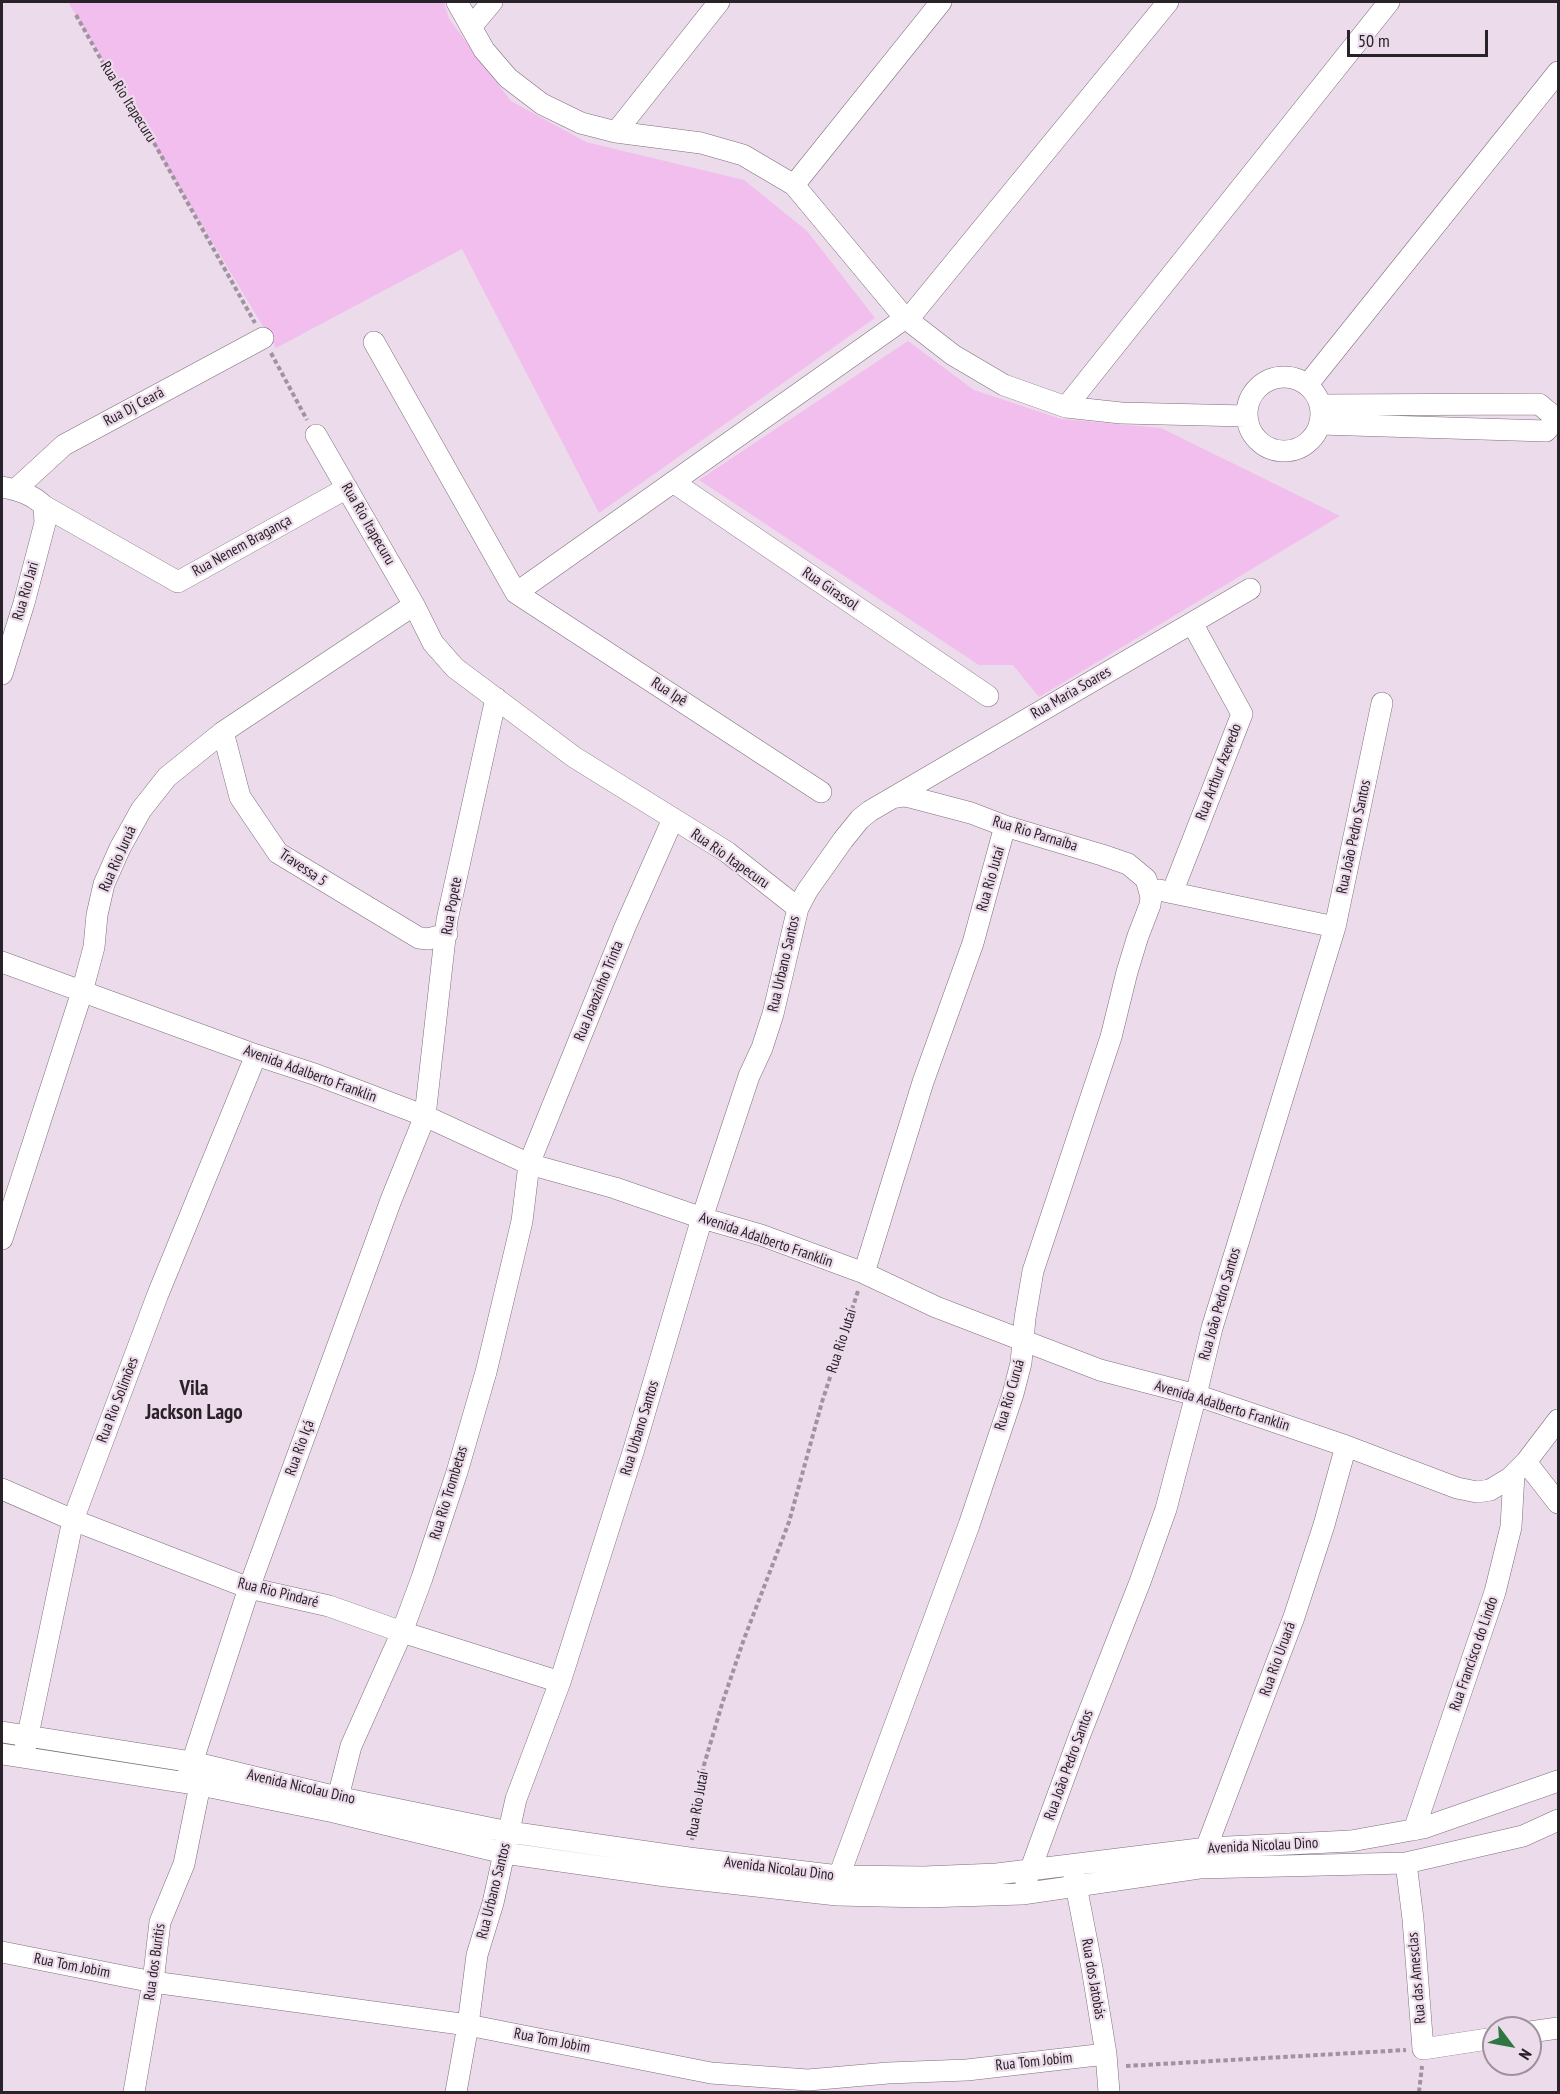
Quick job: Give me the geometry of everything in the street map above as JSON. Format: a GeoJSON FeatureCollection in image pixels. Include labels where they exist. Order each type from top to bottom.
{"type":"FeatureCollection","features":[{"type":"Feature","properties":{"kind":"street"},"geometry":{"type":"LineString","coordinates":[[457,2],[484,50],[508,78],[542,104],[580,123],[616,132],[701,143],[743,155],[794,184],[904,317],[953,355],[1004,386],[1066,407],[1120,413],[1246,416]]}},
{"type":"Feature","properties":{"kind":"street"},"geometry":{"type":"LineString","coordinates":[[471,27],[492,2]]}},
{"type":"Feature","properties":{"kind":"street"},"geometry":{"type":"LineString","coordinates":[[616,132],[719,2]]}},
{"type":"Feature","properties":{"kind":"street"},"geometry":{"type":"LineString","coordinates":[[794,184],[941,2]]}},
{"type":"Feature","properties":{"kind":"street"},"geometry":{"type":"LineString","coordinates":[[374,342],[516,593],[914,312],[1168,2]]}},
{"type":"Feature","properties":{"kind":"street"},"geometry":{"type":"LineString","coordinates":[[1066,407],[1389,2]]}},
{"type":"Feature","properties":{"kind":"street"},"geometry":{"type":"LineString","coordinates":[[1308,384],[1558,72]]}},
{"type":"Feature","properties":{"kind":"street","name":"Rua Dj Ceará"},"geometry":{"type":"LineString","coordinates":[[8,488],[64,445],[263,338]]}},
{"type":"Feature","properties":{"kind":"street"},"geometry":{"type":"LineString","coordinates":[[1287,376],[1308,384],[1316,395],[1320,414],[1310,441],[1294,450],[1284,452],[1265,447],[1258,441],[1252,434],[1246,416],[1248,403],[1254,391],[1275,377],[1287,376]]}},
{"type":"Feature","properties":{"kind":"street"},"geometry":{"type":"LineString","coordinates":[[1320,414],[1546,432],[1558,418]]}},
{"type":"Feature","properties":{"kind":"street","name":"Rua Rio Itapecuru"},"geometry":{"type":"LineString","coordinates":[[316,435],[414,604],[433,644],[455,668],[574,757],[727,852],[798,908]]}},
{"type":"Feature","properties":{"kind":"street","name":"Rua Girassol"},"geometry":{"type":"LineString","coordinates":[[673,482],[988,696]]}},
{"type":"Feature","properties":{"kind":"street"},"geometry":{"type":"LineString","coordinates":[[8,488],[32,496],[44,506]]}},
{"type":"Feature","properties":{"kind":"street","name":"Rua Nenem Bragança"},"geometry":{"type":"LineString","coordinates":[[44,506],[178,582],[347,488]]}},
{"type":"Feature","properties":{"kind":"street","name":"Rua Rio Jari"},"geometry":{"type":"LineString","coordinates":[[2,674],[45,524],[44,506]]}},
{"type":"Feature","properties":{"kind":"street","name":"Rua Maria Soares"},"geometry":{"type":"LineString","coordinates":[[892,798],[1251,589]]}},
{"type":"Feature","properties":{"kind":"street","name":"Rua Ipê"},"geometry":{"type":"LineString","coordinates":[[516,593],[821,792]]}},
{"type":"Feature","properties":{"kind":"street","name":"Rua Rio Juruá"},"geometry":{"type":"LineString","coordinates":[[2,1239],[82,992],[94,947],[97,915],[104,884],[141,810],[167,777],[223,732],[414,604]]}},
{"type":"Feature","properties":{"kind":"street","name":"Rua Arthur Azevedo"},"geometry":{"type":"LineString","coordinates":[[1172,893],[1242,714],[1192,623]]}},
{"type":"Feature","properties":{"kind":"street","name":"Rua Popete"},"geometry":{"type":"LineString","coordinates":[[424,1116],[447,920],[496,699]]}},
{"type":"Feature","properties":{"kind":"street","name":"Rua João Pedro Santos"},"geometry":{"type":"LineString","coordinates":[[1022,1894],[1166,1509],[1212,1328],[1335,927],[1382,703]]}},
{"type":"Feature","properties":{"kind":"street","name":"Travessa 5"},"geometry":{"type":"LineString","coordinates":[[223,732],[240,797],[278,854],[419,938],[428,939],[447,934]]}},
{"type":"Feature","properties":{"kind":"street","name":"Rua Rio Parnaíba"},"geometry":{"type":"LineString","coordinates":[[892,798],[904,796],[971,813],[1005,826],[1128,864],[1146,879],[1150,896]]}},
{"type":"Feature","properties":{"kind":"street","name":"Rua Urbano Santos"},"geometry":{"type":"LineString","coordinates":[[456,2092],[477,1955],[492,1903],[516,1799],[560,1682],[634,1449],[702,1218],[749,1076],[762,1048],[773,1014],[798,908],[807,891],[860,819],[892,798]]}},
{"type":"Feature","properties":{"kind":"street","name":"Rua Joaozinho Trinta"},"geometry":{"type":"LineString","coordinates":[[529,1164],[625,927],[672,819]]}},
{"type":"Feature","properties":{"kind":"street","name":"Rua Rio Jutaí"},"geometry":{"type":"LineString","coordinates":[[864,1273],[923,1082],[973,943],[1005,826]]}},
{"type":"Feature","properties":{"kind":"street"},"geometry":{"type":"LineString","coordinates":[[1150,896],[1172,893],[1335,927]]}},
{"type":"Feature","properties":{"kind":"street","name":"Rua Rio Curuá"},"geometry":{"type":"LineString","coordinates":[[839,1876],[969,1525],[1014,1394],[1021,1363],[1027,1301],[1033,1271],[1111,1036],[1150,896]]}},
{"type":"Feature","properties":{"kind":"street","name":"Avenida Adalberto Franklin"},"geometry":{"type":"LineString","coordinates":[[2,962],[317,1075],[424,1116],[529,1164],[615,1188],[702,1218],[761,1235],[864,1273],[936,1307],[1100,1370],[1196,1395],[1346,1446],[1457,1488],[1477,1492],[1490,1490],[1520,1468]]}},
{"type":"Feature","properties":{"kind":"street","name":"Rua Rio Solimões"},"geometry":{"type":"LineString","coordinates":[[24,1758],[72,1520],[158,1294],[256,1055]]}},
{"type":"Feature","properties":{"kind":"street","name":"Rua Rio Içá"},"geometry":{"type":"LineString","coordinates":[[196,1774],[249,1588],[424,1116]]}},
{"type":"Feature","properties":{"kind":"street","name":"Rua Rio Trombetas"},"geometry":{"type":"LineString","coordinates":[[336,1804],[351,1746],[402,1632],[423,1578],[457,1472],[486,1372],[522,1221],[529,1164]]}},
{"type":"Feature","properties":{"kind":"street"},"geometry":{"type":"LineString","coordinates":[[1558,1420],[1520,1468],[1558,1503]]}},
{"type":"Feature","properties":{"kind":"street","name":"Rua Rio Uruará"},"geometry":{"type":"LineString","coordinates":[[1199,1868],[1294,1617],[1324,1526],[1346,1446]]}},
{"type":"Feature","properties":{"kind":"street","name":"Rua Francisco do Lindo"},"geometry":{"type":"LineString","coordinates":[[1414,1830],[1495,1592],[1511,1527],[1520,1468]]}},
{"type":"Feature","properties":{"kind":"street","name":"Rua Rio Pindaré"},"geometry":{"type":"LineString","coordinates":[[2,1489],[72,1520],[249,1588],[329,1606],[402,1632],[560,1682]]}},
{"type":"Feature","properties":{"kind":"street","name":"Avenida Nicolau Dino"},"geometry":{"type":"LineString","coordinates":[[2,1732],[336,1804],[689,1858],[839,1876],[924,1877],[997,1874],[1207,1848],[1351,1841],[1414,1830],[1558,1781]]}},
{"type":"Feature","properties":{"kind":"street","name":"Avenida Nicolau Dino"},"geometry":{"type":"LineString","coordinates":[[2,1754],[196,1774]]}},
{"type":"Feature","properties":{"kind":"street","name":"Rua dos Buritis"},"geometry":{"type":"LineString","coordinates":[[134,2092],[153,1982],[156,1936],[184,1864],[196,1774]]}},
{"type":"Feature","properties":{"kind":"street","name":"Avenida Nicolau Dino"},"geometry":{"type":"LineString","coordinates":[[336,1804],[504,1852],[666,1876],[837,1894],[924,1897],[1022,1894],[1199,1868],[1406,1863],[1523,1836],[1558,1820]]}},
{"type":"Feature","properties":{"kind":"street","name":"Rua das Amesclas"},"geometry":{"type":"LineString","coordinates":[[1406,1863],[1413,1919],[1423,2049]]}},
{"type":"Feature","properties":{"kind":"street","name":"Rua dos Jatobás"},"geometry":{"type":"LineString","coordinates":[[1073,1866],[1075,1887],[1092,1968],[1109,2092]]}},
{"type":"Feature","properties":{"kind":"street","name":"Rua Tom Jobim"},"geometry":{"type":"LineString","coordinates":[[2,1952],[153,1982],[468,2025],[711,2073],[808,2080],[888,2073],[1106,2061]]}},
{"type":"Feature","properties":{"kind":"street"},"geometry":{"type":"LineString","coordinates":[[1542,2030],[1558,2028]]}},
{"type":"Feature","properties":{"kind":"street"},"geometry":{"type":"LineString","coordinates":[[1423,2049],[1482,2040]]}},
{"type":"Feature","properties":{"kind":"path","name":"Rua Rio Itapecuru"},"geometry":{"type":"LineString","coordinates":[[76,15],[103,63],[144,125],[216,251],[316,435]]}},
{"type":"Feature","properties":{"kind":"path","name":"Rua Rio Jutaí"},"geometry":{"type":"LineString","coordinates":[[689,1858],[704,1765],[719,1714],[744,1639],[789,1522],[822,1402],[864,1273]]}},
{"type":"Feature","properties":{"kind":"path"},"geometry":{"type":"LineString","coordinates":[[1106,2061],[1423,2049],[1419,2092]]}},
{"type":"Feature","properties":{"kind":"shaded area"},"geometry":{"type":"Polygon","coordinates":[[[68,2],[444,2],[449,19],[511,101],[586,142],[744,180],[807,231],[875,318],[599,513],[462,249],[276,348],[68,2]]]}},
{"type":"Feature","properties":{"kind":"shaded area"},"geometry":{"type":"Polygon","coordinates":[[[908,341],[974,390],[1061,419],[1161,428],[1340,516],[1039,697],[1013,665],[979,665],[699,480],[908,341]]]}},
{"type":"Feature","properties":{"kind":"district","name":"Vila Jackson Lago"},"geometry":{"type":"Point","coordinates":[194,1401]}}]}
